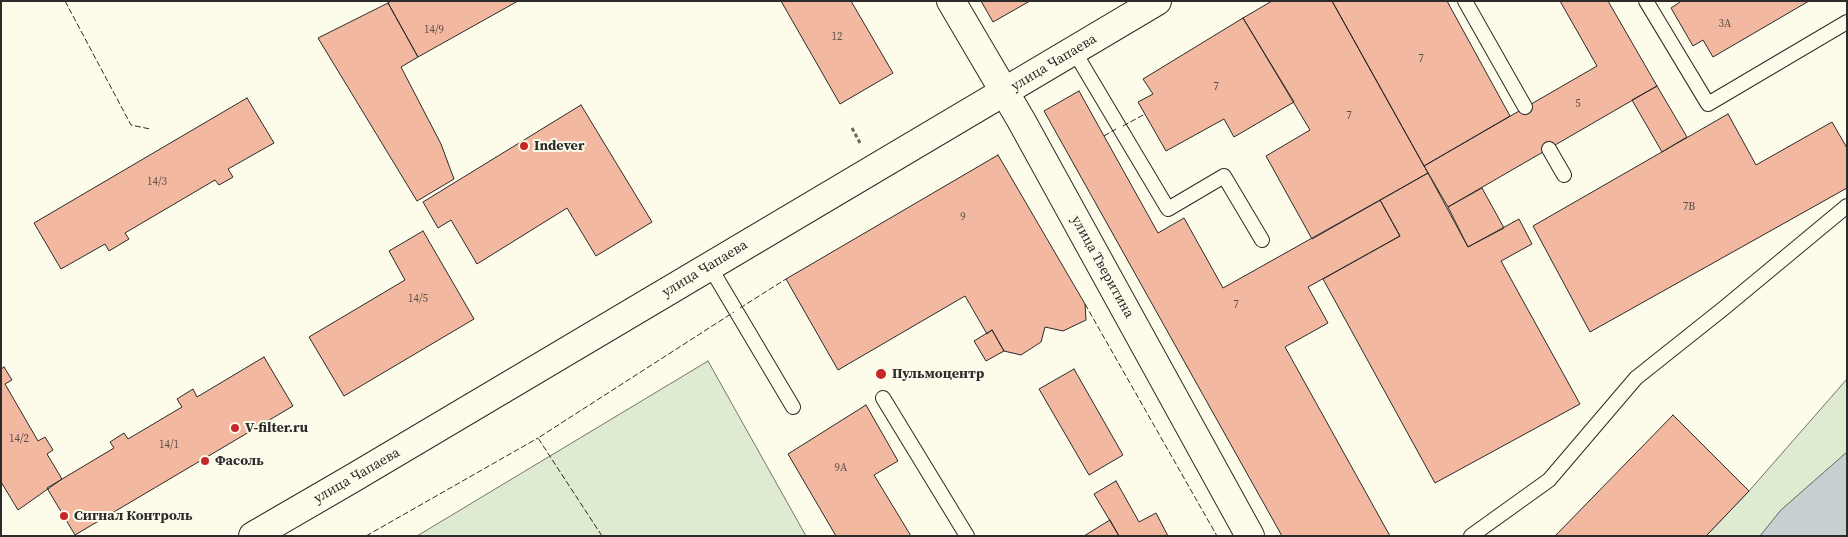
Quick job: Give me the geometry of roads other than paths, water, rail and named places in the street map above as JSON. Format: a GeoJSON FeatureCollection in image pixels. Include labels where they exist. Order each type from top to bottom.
{"type":"FeatureCollection","features":[{"type":"Feature","properties":{"kind":"main road","name":"улица Тверитина"},"geometry":{"type":"LineString","coordinates":[[951,1],[1005,92],[1250,536]]}},
{"type":"Feature","properties":{"kind":"main road","name":"улица Чапаева"},"geometry":{"type":"LineString","coordinates":[[253,536],[1157,1]]}},
{"type":"Feature","properties":{"kind":"lane"},"geometry":{"type":"LineString","coordinates":[[1465,1],[1525,107]]}},
{"type":"Feature","properties":{"kind":"lane"},"geometry":{"type":"LineString","coordinates":[[1646,1],[1708,104],[1847,22]]}},
{"type":"Feature","properties":{"kind":"lane"},"geometry":{"type":"LineString","coordinates":[[1074,51],[1168,209],[1224,176],[1262,240]]}},
{"type":"Feature","properties":{"kind":"lane"},"geometry":{"type":"LineString","coordinates":[[1549,149],[1564,175]]}},
{"type":"Feature","properties":{"kind":"lane"},"geometry":{"type":"LineString","coordinates":[[1471,536],[1549,480],[1636,378],[1847,206]]}},
{"type":"Feature","properties":{"kind":"lane"},"geometry":{"type":"LineString","coordinates":[[710,267],[793,407]]}},
{"type":"Feature","properties":{"kind":"lane"},"geometry":{"type":"LineString","coordinates":[[883,398],[966,536]]}},
{"type":"Feature","properties":{"kind":"place","name":"Indever"},"geometry":{"type":"Point","coordinates":[524,146]}},
{"type":"Feature","properties":{"kind":"place","name":"Пульмоцентр"},"geometry":{"type":"Point","coordinates":[881,374]}},
{"type":"Feature","properties":{"kind":"place","name":"V-filter.ru"},"geometry":{"type":"Point","coordinates":[235,428]}},
{"type":"Feature","properties":{"kind":"place","name":"Фасоль"},"geometry":{"type":"Point","coordinates":[205,461]}},
{"type":"Feature","properties":{"kind":"place","name":"Сигнал Контроль"},"geometry":{"type":"Point","coordinates":[64,516]}}]}
